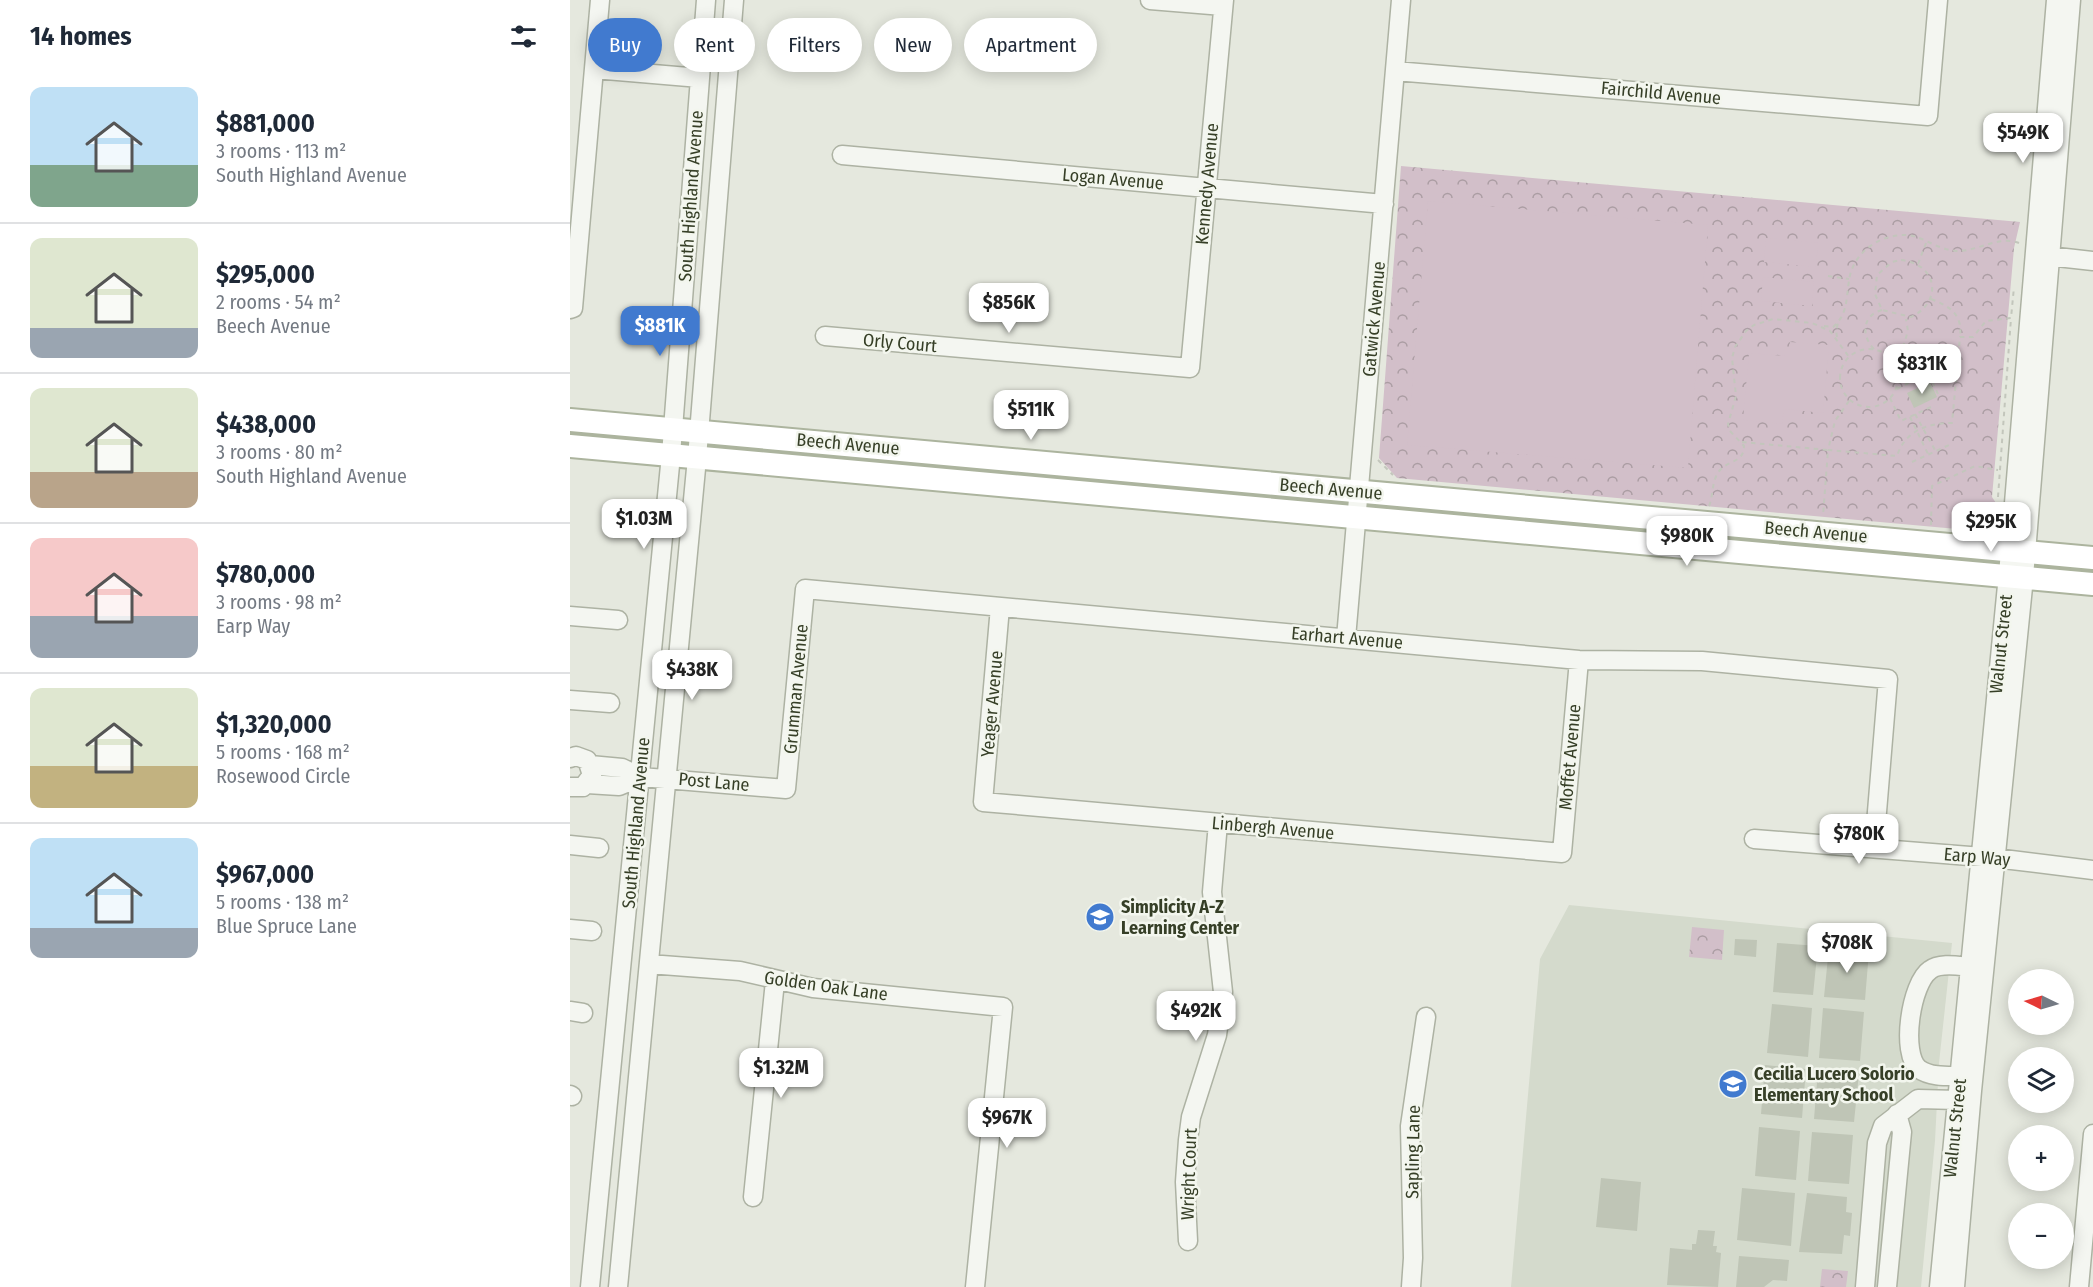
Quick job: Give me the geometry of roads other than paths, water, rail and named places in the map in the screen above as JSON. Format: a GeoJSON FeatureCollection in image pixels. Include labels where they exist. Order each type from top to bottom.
{"type":"FeatureCollection","features":[{"type":"Feature","properties":{"kind":"main road","name":"Beech Avenue"},"geometry":{"type":"LineString","coordinates":[[570,420],[2093,558]]}},
{"type":"Feature","properties":{"kind":"main road","name":"Beech Avenue"},"geometry":{"type":"LineString","coordinates":[[570,446],[2093,584]]}},
{"type":"Feature","properties":{"kind":"street"},"geometry":{"type":"LineString","coordinates":[[598,18],[600,0]]}},
{"type":"Feature","properties":{"kind":"street","name":"South Highland Avenue"},"geometry":{"type":"LineString","coordinates":[[590,1287],[671,455],[706,0]]}},
{"type":"Feature","properties":{"kind":"street","name":"South Highland Avenue"},"geometry":{"type":"LineString","coordinates":[[618,1287],[697,458],[734,0]]}},
{"type":"Feature","properties":{"kind":"street"},"geometry":{"type":"LineString","coordinates":[[1150,0],[1224,3]]}},
{"type":"Feature","properties":{"kind":"street","name":"Gatwick Avenue"},"geometry":{"type":"LineString","coordinates":[[1346,638],[1401,0]]}},
{"type":"Feature","properties":{"kind":"street","name":"Fairchild Avenue"},"geometry":{"type":"LineString","coordinates":[[1395,71],[1928,116],[1938,0]]}},
{"type":"Feature","properties":{"kind":"street","name":"Walnut Street"},"geometry":{"type":"LineString","coordinates":[[1939,1287],[1988,858],[2016,576],[2056,0]]}},
{"type":"Feature","properties":{"kind":"street","name":"Walnut Street"},"geometry":{"type":"LineString","coordinates":[[2018,551],[2071,0]]}},
{"type":"Feature","properties":{"kind":"street","name":"Kennedy Avenue"},"geometry":{"type":"LineString","coordinates":[[1190,368],[1224,3]]}},
{"type":"Feature","properties":{"kind":"street"},"geometry":{"type":"LineString","coordinates":[[572,309],[594,72]]}},
{"type":"Feature","properties":{"kind":"street"},"geometry":{"type":"LineString","coordinates":[[629,72],[700,78]]}},
{"type":"Feature","properties":{"kind":"street","name":"Logan Avenue"},"geometry":{"type":"LineString","coordinates":[[842,155],[1384,204]]}},
{"type":"Feature","properties":{"kind":"street"},"geometry":{"type":"LineString","coordinates":[[2048,256],[2093,261]]}},
{"type":"Feature","properties":{"kind":"street","name":"Orly Court"},"geometry":{"type":"LineString","coordinates":[[825,336],[1190,368]]}},
{"type":"Feature","properties":{"kind":"street","name":"Earhart Avenue"},"geometry":{"type":"LineString","coordinates":[[805,589],[1579,660],[1702,661],[1888,679],[1874,848]]}},
{"type":"Feature","properties":{"kind":"street","name":"Grumman Avenue"},"geometry":{"type":"LineString","coordinates":[[786,789],[805,589]]}},
{"type":"Feature","properties":{"kind":"street","name":"Yeager Avenue"},"geometry":{"type":"LineString","coordinates":[[983,802],[1000,607]]}},
{"type":"Feature","properties":{"kind":"street"},"geometry":{"type":"LineString","coordinates":[[570,616],[618,620]]}},
{"type":"Feature","properties":{"kind":"street","name":"Moffet Avenue"},"geometry":{"type":"LineString","coordinates":[[1562,853],[1579,660]]}},
{"type":"Feature","properties":{"kind":"street"},"geometry":{"type":"LineString","coordinates":[[570,700],[610,703]]}},
{"type":"Feature","properties":{"kind":"street"},"geometry":{"type":"LineString","coordinates":[[570,758],[582,758],[590,765],[622,768],[641,777]]}},
{"type":"Feature","properties":{"kind":"street"},"geometry":{"type":"LineString","coordinates":[[579,786],[592,775],[590,765]]}},
{"type":"Feature","properties":{"kind":"street"},"geometry":{"type":"LineString","coordinates":[[579,786],[619,786],[641,777]]}},
{"type":"Feature","properties":{"kind":"street","name":"Post Lane"},"geometry":{"type":"LineString","coordinates":[[641,777],[786,789]]}},
{"type":"Feature","properties":{"kind":"street","name":"Linbergh Avenue"},"geometry":{"type":"LineString","coordinates":[[983,802],[1562,853]]}},
{"type":"Feature","properties":{"kind":"street","name":"Wright Court"},"geometry":{"type":"LineString","coordinates":[[1188,1241],[1185,1182],[1191,1117],[1217,1035],[1223,992],[1212,892],[1218,823]]}},
{"type":"Feature","properties":{"kind":"street","name":"Earp Way"},"geometry":{"type":"LineString","coordinates":[[1754,839],[1988,858],[2093,870]]}},
{"type":"Feature","properties":{"kind":"street"},"geometry":{"type":"LineString","coordinates":[[570,845],[599,848]]}},
{"type":"Feature","properties":{"kind":"street","name":"Walnut Street"},"geometry":{"type":"LineString","coordinates":[[1956,1287],[1962,1089],[1971,967],[1988,858]]}},
{"type":"Feature","properties":{"kind":"street"},"geometry":{"type":"LineString","coordinates":[[570,929],[592,931]]}},
{"type":"Feature","properties":{"kind":"street","name":"Golden Oak Lane"},"geometry":{"type":"LineString","coordinates":[[649,964],[740,971],[775,981],[813,988],[1003,1007],[975,1287]]}},
{"type":"Feature","properties":{"kind":"street"},"geometry":{"type":"LineString","coordinates":[[1962,1089],[1918,1068],[1909,1051],[1914,992],[1920,978],[1932,968],[1945,965],[1971,967]]}},
{"type":"Feature","properties":{"kind":"street"},"geometry":{"type":"LineString","coordinates":[[753,1197],[775,981]]}},
{"type":"Feature","properties":{"kind":"street","name":"Sapling Lane"},"geometry":{"type":"LineString","coordinates":[[1411,1287],[1413,1258],[1410,1126],[1426,1017]]}},
{"type":"Feature","properties":{"kind":"street"},"geometry":{"type":"LineString","coordinates":[[1864,1287],[1877,1143],[1883,1126],[1918,1099],[1962,1089]]}},
{"type":"Feature","properties":{"kind":"street"},"geometry":{"type":"LineString","coordinates":[[1887,1287],[1902,1132],[1897,1114]]}},
{"type":"Feature","properties":{"kind":"street"},"geometry":{"type":"LineString","coordinates":[[2079,1287],[2093,1134]]}},
{"type":"Feature","properties":{"kind":"place","name":"Simplicity A-Z Learning Center"},"geometry":{"type":"Point","coordinates":[1100,917]}},
{"type":"Feature","properties":{"kind":"place","name":"Cecilia Lucero Solorio Elementary School"},"geometry":{"type":"Point","coordinates":[1733,1084]}}]}
